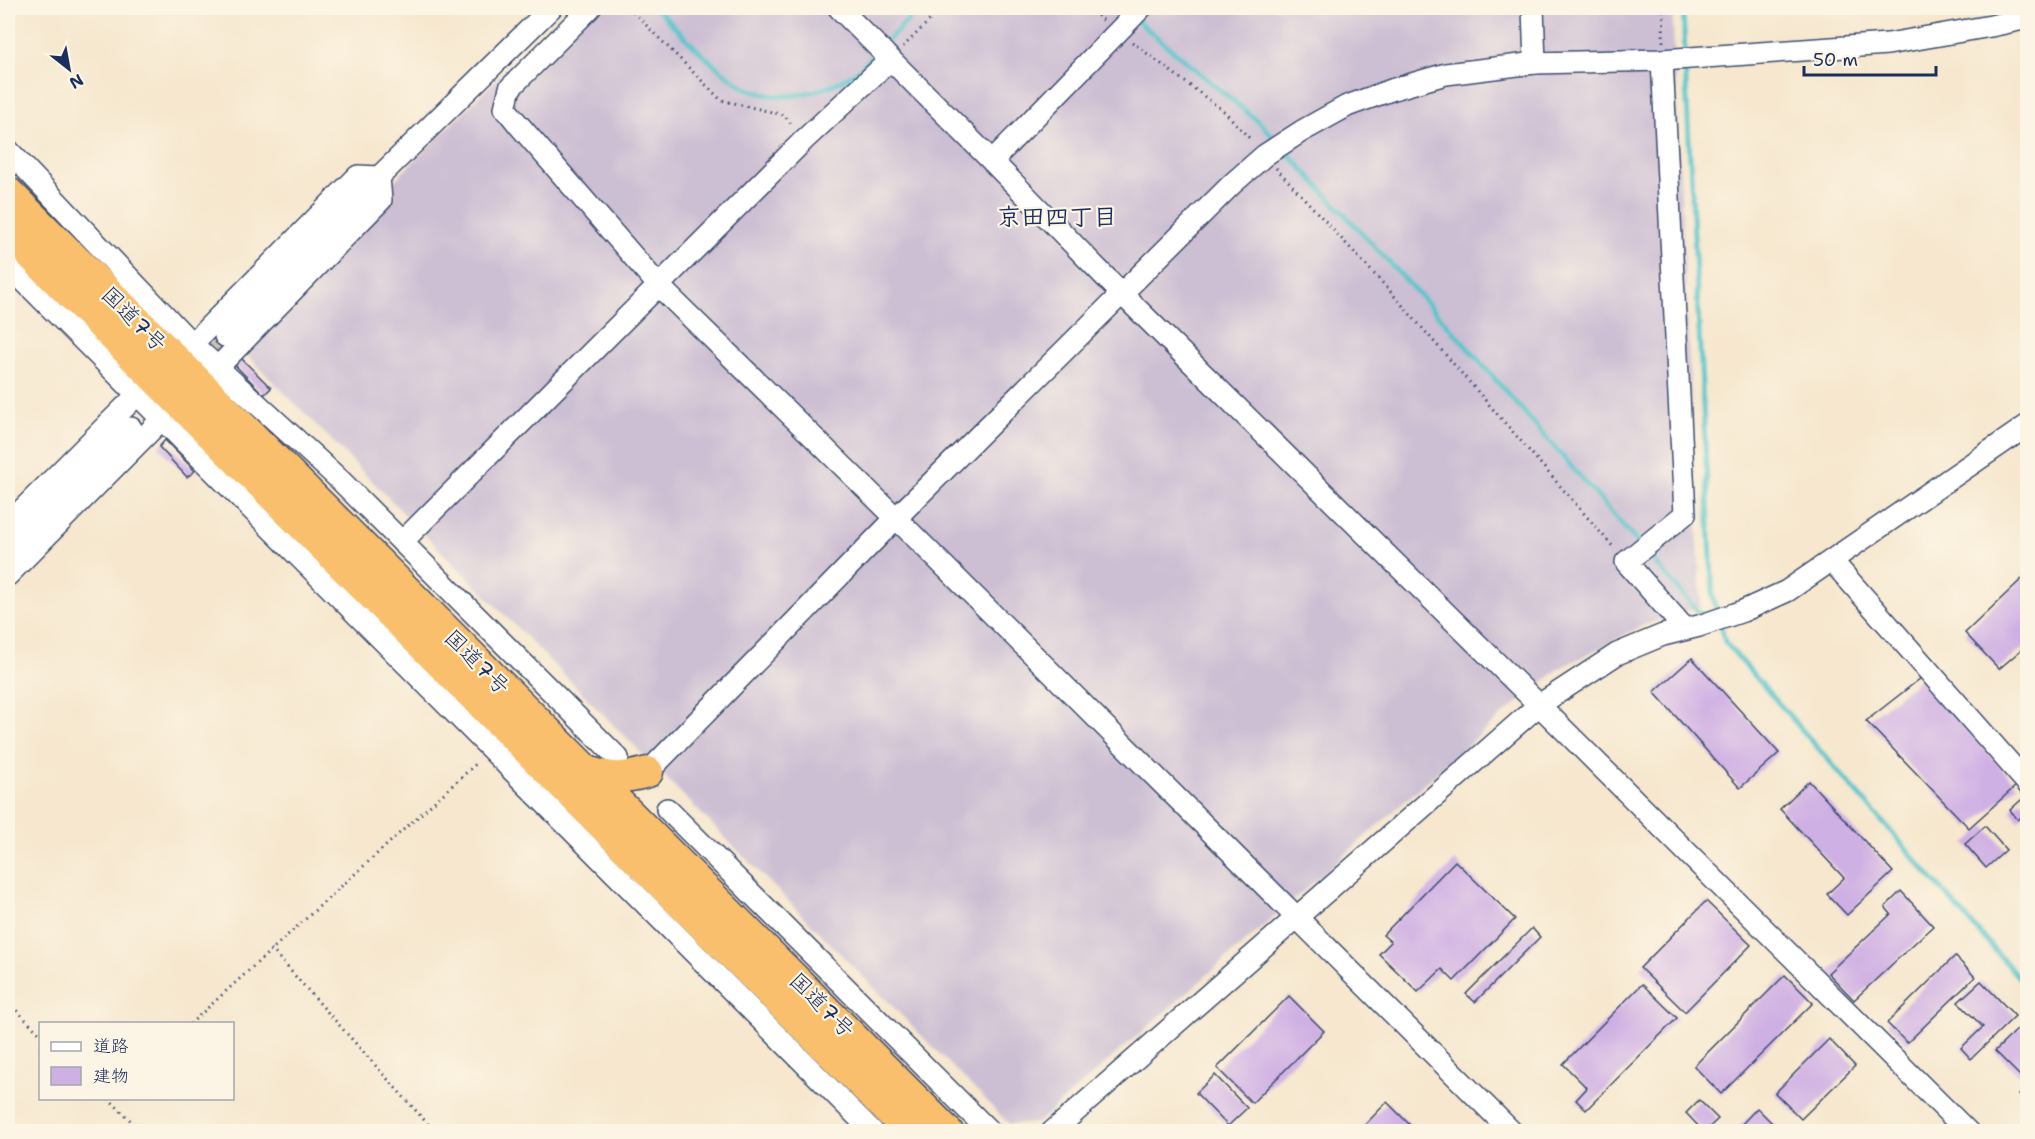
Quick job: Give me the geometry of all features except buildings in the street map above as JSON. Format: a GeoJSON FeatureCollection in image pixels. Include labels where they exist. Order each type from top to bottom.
{"type":"FeatureCollection","features":[{"type":"Feature","properties":{"kind":"highway","name":"国道7号"},"geometry":{"type":"LineString","coordinates":[[8,192],[587,771],[657,819],[948,1131]]}},
{"type":"Feature","properties":{"kind":"highway","name":"国道7号"},"geometry":{"type":"LineString","coordinates":[[8,232],[910,1131]]}},
{"type":"Feature","properties":{"kind":"highway"},"geometry":{"type":"LineString","coordinates":[[587,771],[608,778],[626,778],[648,772]]}},
{"type":"Feature","properties":{"kind":"highway"},"geometry":{"type":"LineString","coordinates":[[648,772],[637,792],[638,808],[657,819]]}},
{"type":"Feature","properties":{"kind":"street"},"geometry":{"type":"LineString","coordinates":[[225,336],[379,177],[551,8]]}},
{"type":"Feature","properties":{"kind":"street"},"geometry":{"type":"LineString","coordinates":[[590,8],[510,88],[505,108],[659,286],[896,518],[1512,1131]]}},
{"type":"Feature","properties":{"kind":"street"},"geometry":{"type":"LineString","coordinates":[[839,8],[1121,293],[1968,1131]]}},
{"type":"Feature","properties":{"kind":"street"},"geometry":{"type":"LineString","coordinates":[[992,161],[1141,8]]}},
{"type":"Feature","properties":{"kind":"street"},"geometry":{"type":"LineString","coordinates":[[1533,8],[1535,63]]}},
{"type":"Feature","properties":{"kind":"street"},"geometry":{"type":"LineString","coordinates":[[648,772],[896,518],[1232,184],[1264,155],[1347,106],[1394,88],[1446,74],[1535,63],[1678,59],[1888,44],[2028,18]]}},
{"type":"Feature","properties":{"kind":"street"},"geometry":{"type":"LineString","coordinates":[[1678,59],[1685,514],[1626,562],[1692,627]]}},
{"type":"Feature","properties":{"kind":"street"},"geometry":{"type":"LineString","coordinates":[[402,542],[805,139],[891,60]]}},
{"type":"Feature","properties":{"kind":"street"},"geometry":{"type":"LineString","coordinates":[[8,150],[192,344],[340,480],[618,758]]}},
{"type":"Feature","properties":{"kind":"street"},"geometry":{"type":"LineString","coordinates":[[192,344],[358,176],[379,177]]}},
{"type":"Feature","properties":{"kind":"street"},"geometry":{"type":"LineString","coordinates":[[217,368],[381,200],[379,177]]}},
{"type":"Feature","properties":{"kind":"street"},"geometry":{"type":"LineString","coordinates":[[8,266],[873,1131]]}},
{"type":"Feature","properties":{"kind":"street"},"geometry":{"type":"LineString","coordinates":[[8,524],[137,395]]}},
{"type":"Feature","properties":{"kind":"street"},"geometry":{"type":"LineString","coordinates":[[8,575],[161,420]]}},
{"type":"Feature","properties":{"kind":"street"},"geometry":{"type":"LineString","coordinates":[[1052,1131],[1539,705],[1617,654],[1663,635],[1743,611],[1787,591],[2028,424]]}},
{"type":"Feature","properties":{"kind":"street"},"geometry":{"type":"LineString","coordinates":[[8,550],[131,428]]}},
{"type":"Feature","properties":{"kind":"street"},"geometry":{"type":"LineString","coordinates":[[1832,561],[2028,784]]}},
{"type":"Feature","properties":{"kind":"street"},"geometry":{"type":"LineString","coordinates":[[657,819],[990,1131]]}},
{"type":"Feature","properties":{"kind":"path"},"geometry":{"type":"LineString","coordinates":[[629,8],[722,100],[784,115],[805,139]]}},
{"type":"Feature","properties":{"kind":"path"},"geometry":{"type":"LineString","coordinates":[[891,60],[942,8]]}},
{"type":"Feature","properties":{"kind":"path"},"geometry":{"type":"LineString","coordinates":[[1088,8],[1225,112],[1389,290],[1626,562]]}},
{"type":"Feature","properties":{"kind":"path"},"geometry":{"type":"LineString","coordinates":[[1664,8],[1678,59]]}},
{"type":"Feature","properties":{"kind":"path"},"geometry":{"type":"LineString","coordinates":[[190,1022],[490,750]]}},
{"type":"Feature","properties":{"kind":"path"},"geometry":{"type":"LineString","coordinates":[[271,949],[435,1131]]}},
{"type":"Feature","properties":{"kind":"path"},"geometry":{"type":"LineString","coordinates":[[8,1002],[39,1033]]}},
{"type":"Feature","properties":{"kind":"path"},"geometry":{"type":"LineString","coordinates":[[110,1100],[142,1131]]}},
{"type":"Feature","properties":{"kind":"shaded area"},"geometry":{"type":"Polygon","coordinates":[[[568,8],[1672,8],[1701,606],[1642,626],[1560,668],[1494,722],[1037,1123],[1009,1124],[244,352],[395,198],[391,184],[568,8]]]}},
{"type":"Feature","properties":{"kind":"waterway"},"geometry":{"type":"LineString","coordinates":[[656,8],[727,75],[752,90],[767,94],[798,95],[829,86],[856,72],[876,52]]}},
{"type":"Feature","properties":{"kind":"waterway"},"geometry":{"type":"LineString","coordinates":[[882,46],[920,8]]}},
{"type":"Feature","properties":{"kind":"waterway"},"geometry":{"type":"LineString","coordinates":[[1683,8],[1685,54]]}},
{"type":"Feature","properties":{"kind":"waterway"},"geometry":{"type":"LineString","coordinates":[[1135,19],[1260,123],[1278,142]]}},
{"type":"Feature","properties":{"kind":"waterway"},"geometry":{"type":"LineString","coordinates":[[1685,63],[1713,597],[1717,614]]}},
{"type":"Feature","properties":{"kind":"waterway"},"geometry":{"type":"LineString","coordinates":[[1284,149],[1453,331],[1639,544]]}},
{"type":"Feature","properties":{"kind":"waterway"},"geometry":{"type":"LineString","coordinates":[[1645,551],[1704,618]]}},
{"type":"Feature","properties":{"kind":"waterway"},"geometry":{"type":"LineString","coordinates":[[1720,622],[1725,642],[2028,988]]}},
{"type":"Feature","properties":{"kind":"tunnel"},"geometry":{"type":"LineString","coordinates":[[191,369],[225,336]]}},
{"type":"Feature","properties":{"kind":"district","name":"京田四丁目"},"geometry":{"type":"Point","coordinates":[1057,217]}}]}
